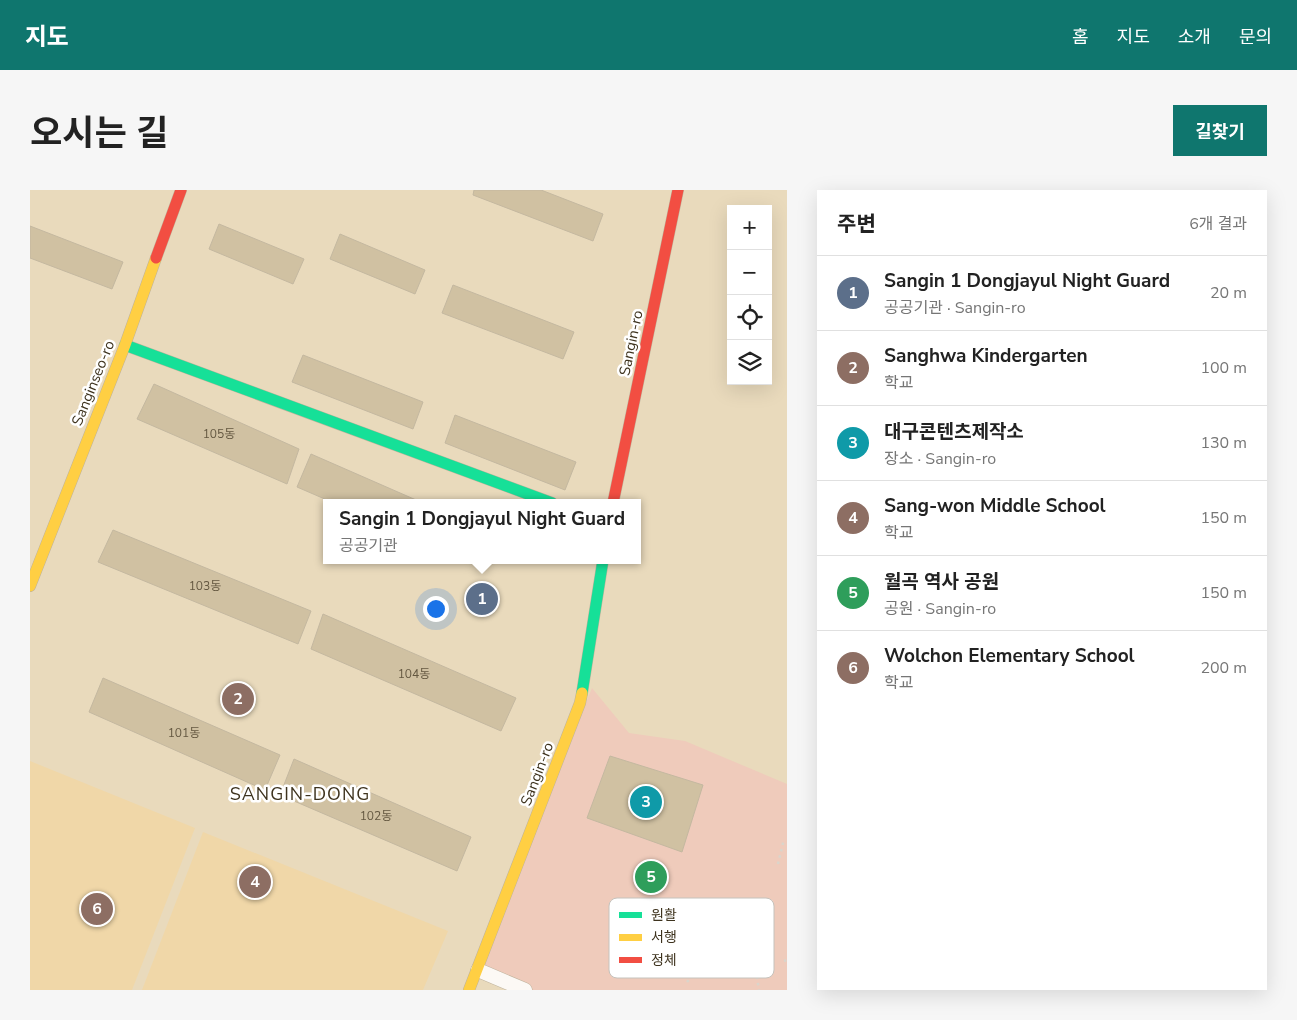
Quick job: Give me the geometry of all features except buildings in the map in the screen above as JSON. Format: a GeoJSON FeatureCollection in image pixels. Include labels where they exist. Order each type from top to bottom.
{"type":"FeatureCollection","features":[{"type":"Feature","properties":{"kind":"street","name":"Sanginseo-ro"},"geometry":{"type":"LineString","coordinates":[[30,586],[125,345],[181,190]]}},
{"type":"Feature","properties":{"kind":"street","name":"Sangin-ro"},"geometry":{"type":"LineString","coordinates":[[614,499],[678,190]]}},
{"type":"Feature","properties":{"kind":"street"},"geometry":{"type":"LineString","coordinates":[[125,345],[541,499]]}},
{"type":"Feature","properties":{"kind":"street","name":"Sangin-ro"},"geometry":{"type":"LineString","coordinates":[[469,990],[580,703],[602,564]]}},
{"type":"Feature","properties":{"kind":"street"},"geometry":{"type":"LineString","coordinates":[[478,970],[525,990]]}},
{"type":"Feature","properties":{"kind":"path"},"geometry":{"type":"LineString","coordinates":[[778,864],[784,839]]}},
{"type":"Feature","properties":{"kind":"path"},"geometry":{"type":"LineString","coordinates":[[686,982],[690,978]]}},
{"type":"Feature","properties":{"kind":"shaded area"},"geometry":{"type":"Polygon","coordinates":[[[592,688],[629,733],[685,741],[787,784],[787,990],[525,990],[478,970],[592,688]]]}},
{"type":"Feature","properties":{"kind":"shaded area"},"geometry":{"type":"Polygon","coordinates":[[[30,761],[195,828],[132,990],[30,990],[30,761]]]}},
{"type":"Feature","properties":{"kind":"shaded area"},"geometry":{"type":"Polygon","coordinates":[[[203,832],[448,931],[423,990],[142,990],[203,832]]]}},
{"type":"Feature","properties":{"kind":"traffic: fast"},"geometry":{"type":"LineString","coordinates":[[125,345],[541,499]]}},
{"type":"Feature","properties":{"kind":"traffic: fast"},"geometry":{"type":"LineString","coordinates":[[582,693],[602,564]]}},
{"type":"Feature","properties":{"kind":"traffic: slow"},"geometry":{"type":"LineString","coordinates":[[30,586],[125,345],[156,258]]}},
{"type":"Feature","properties":{"kind":"traffic: slow"},"geometry":{"type":"LineString","coordinates":[[469,990],[580,703],[582,693]]}},
{"type":"Feature","properties":{"kind":"traffic: jam"},"geometry":{"type":"LineString","coordinates":[[156,258],[181,190]]}},
{"type":"Feature","properties":{"kind":"traffic: jam"},"geometry":{"type":"LineString","coordinates":[[614,499],[678,190]]}},
{"type":"Feature","properties":{"kind":"place","name":"Sangin 1 Dongjayul Night Guard"},"geometry":{"type":"Point","coordinates":[482,599]}},
{"type":"Feature","properties":{"kind":"place","name":"Sanghwa Kindergarten"},"geometry":{"type":"Point","coordinates":[238,699]}},
{"type":"Feature","properties":{"kind":"place","name":"대구콘텐츠제작소"},"geometry":{"type":"Point","coordinates":[646,802]}},
{"type":"Feature","properties":{"kind":"place","name":"월곡 역사 공원"},"geometry":{"type":"Point","coordinates":[651,877]}},
{"type":"Feature","properties":{"kind":"place","name":"Sang-won Middle School"},"geometry":{"type":"Point","coordinates":[255,882]}},
{"type":"Feature","properties":{"kind":"place","name":"Wolchon Elementary School"},"geometry":{"type":"Point","coordinates":[97,909]}},
{"type":"Feature","properties":{"kind":"district","name":"SANGIN-DONG"},"geometry":{"type":"Point","coordinates":[300,794]}}]}
